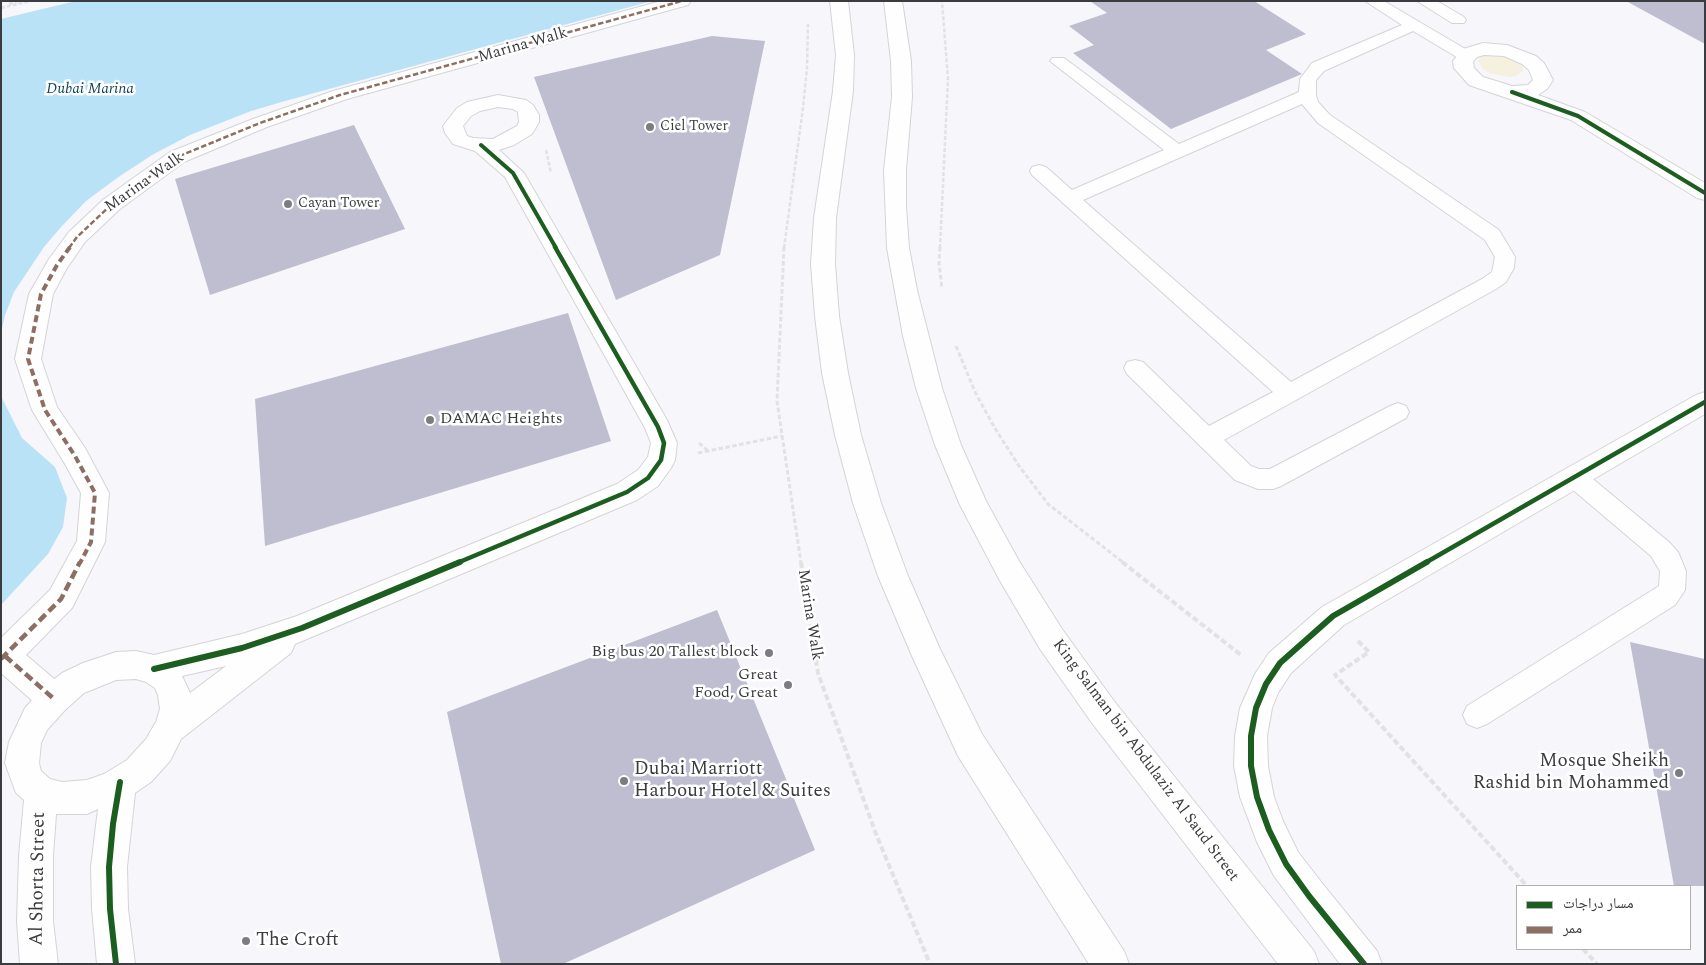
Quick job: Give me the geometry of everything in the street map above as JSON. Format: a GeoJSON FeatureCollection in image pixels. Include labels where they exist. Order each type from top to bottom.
{"type":"FeatureCollection","features":[{"type":"Feature","properties":{"kind":"street","name":"Marina Walk"},"geometry":{"type":"LineString","coordinates":[[3,658],[61,599],[91,542],[95,493],[75,456],[45,410],[28,359],[42,294],[57,265],[77,237],[112,204],[178,157],[260,123],[340,95],[459,64],[682,1]]}},
{"type":"Feature","properties":{"kind":"street"},"geometry":{"type":"LineString","coordinates":[[839,1],[845,55],[844,91],[825,218],[823,264],[831,344],[848,435],[867,502],[893,576],[927,656],[970,745],[1111,964]]}},
{"type":"Feature","properties":{"kind":"street","name":"King Salman bin Abdulaziz Al Saud Street"},"geometry":{"type":"LineString","coordinates":[[893,1],[902,79],[895,170],[898,248],[905,290],[924,371],[948,445],[974,505],[1008,570],[1051,639],[1103,712],[1301,964]]}},
{"type":"Feature","properties":{"kind":"street"},"geometry":{"type":"LineString","coordinates":[[1578,116],[1543,80],[1542,73],[1529,60],[1507,51],[1474,53],[1463,61],[1464,68],[1476,81],[1578,116],[1705,193]]}},
{"type":"Feature","properties":{"kind":"street"},"geometry":{"type":"LineString","coordinates":[[1512,92],[1534,90],[1543,80]]}},
{"type":"Feature","properties":{"kind":"street"},"geometry":{"type":"LineString","coordinates":[[486,102],[510,102],[519,104],[526,109],[529,115],[529,122],[525,130],[518,136],[501,143],[482,146],[460,140],[455,134],[453,126],[464,112],[486,102]]}},
{"type":"Feature","properties":{"kind":"street"},"geometry":{"type":"LineString","coordinates":[[513,172],[518,136]]}},
{"type":"Feature","properties":{"kind":"street"},"geometry":{"type":"LineString","coordinates":[[154,669],[242,648],[302,628],[628,492],[648,478],[661,460],[664,442],[658,427],[513,172],[482,146]]}},
{"type":"Feature","properties":{"kind":"street"},"geometry":{"type":"LineString","coordinates":[[1364,964],[1309,896],[1286,864],[1269,830],[1257,798],[1251,766],[1251,736],[1256,708],[1266,684],[1280,663],[1333,616],[1705,402]]}},
{"type":"Feature","properties":{"kind":"street"},"geometry":{"type":"LineString","coordinates":[[170,728],[302,628]]}},
{"type":"Feature","properties":{"kind":"street"},"geometry":{"type":"LineString","coordinates":[[3,658],[54,699]]}},
{"type":"Feature","properties":{"kind":"street"},"geometry":{"type":"LineString","coordinates":[[136,665],[154,669],[166,678],[174,692],[176,709],[170,728],[158,750],[139,770],[114,787],[87,797],[62,799],[41,794],[28,781],[22,763],[25,742],[36,719],[54,699],[73,683],[94,673],[116,666],[136,665]]}},
{"type":"Feature","properties":{"kind":"street"},"geometry":{"type":"LineString","coordinates":[[116,964],[110,909],[109,866],[120,782]]}},
{"type":"Feature","properties":{"kind":"street","name":"Al Shorta Street"},"geometry":{"type":"LineString","coordinates":[[39,964],[35,921],[36,856],[41,794]]}},
{"type":"Feature","properties":{"kind":"lane"},"geometry":{"type":"LineString","coordinates":[[1373,1],[1414,25],[1474,53]]}},
{"type":"Feature","properties":{"kind":"lane"},"geometry":{"type":"LineString","coordinates":[[1395,1],[1474,53]]}},
{"type":"Feature","properties":{"kind":"lane"},"geometry":{"type":"LineString","coordinates":[[1425,1],[1458,20]]}},
{"type":"Feature","properties":{"kind":"lane"},"geometry":{"type":"LineString","coordinates":[[1207,438],[1489,284],[1499,277],[1504,268],[1505,257],[1492,235],[1324,119],[1310,103],[1306,95],[1308,80],[1318,67],[1414,25]]}},
{"type":"Feature","properties":{"kind":"lane"},"geometry":{"type":"LineString","coordinates":[[1058,61],[1177,151]]}},
{"type":"Feature","properties":{"kind":"lane"},"geometry":{"type":"LineString","coordinates":[[1070,198],[1306,95]]}},
{"type":"Feature","properties":{"kind":"lane"},"geometry":{"type":"LineString","coordinates":[[1039,171],[1289,393]]}},
{"type":"Feature","properties":{"kind":"lane"},"geometry":{"type":"LineString","coordinates":[[1134,368],[1244,473],[1258,480],[1273,479],[1398,412]]}},
{"type":"Feature","properties":{"kind":"lane"},"geometry":{"type":"LineString","coordinates":[[1477,715],[1666,597],[1672,590],[1673,571],[1669,560],[1660,549],[1574,477]]}},
{"type":"Feature","properties":{"kind":"path"},"geometry":{"type":"LineString","coordinates":[[1,7],[18,1]]}},
{"type":"Feature","properties":{"kind":"path"},"geometry":{"type":"LineString","coordinates":[[1,7],[30,1]]}},
{"type":"Feature","properties":{"kind":"path"},"geometry":{"type":"LineString","coordinates":[[942,1],[948,104],[939,263],[942,294]]}},
{"type":"Feature","properties":{"kind":"path"},"geometry":{"type":"LineString","coordinates":[[955,343],[976,394],[996,430],[1019,466],[1048,504],[1247,660]]}},
{"type":"Feature","properties":{"kind":"path"},"geometry":{"type":"LineString","coordinates":[[661,460],[782,436]]}},
{"type":"Feature","properties":{"kind":"path"},"geometry":{"type":"LineString","coordinates":[[1333,616],[1369,652],[1335,675],[1526,885]]}},
{"type":"Feature","properties":{"kind":"path"},"geometry":{"type":"LineString","coordinates":[[1585,950],[1597,964]]}},
{"type":"Feature","properties":{"kind":"sand"},"geometry":{"type":"Polygon","coordinates":[[[1502,54],[1516,60],[1523,68],[1523,71],[1516,76],[1510,77],[1489,73],[1483,69],[1478,61],[1482,55],[1502,54]]]}},
{"type":"Feature","properties":{"kind":"water","name":"Dubai Marina"},"geometry":{"type":"Polygon","coordinates":[[[76,1],[652,1],[285,101],[251,111],[190,135],[152,155],[117,178],[86,201],[62,226],[44,247],[14,292],[5,315],[1,333],[1,19],[76,1]]]}},
{"type":"Feature","properties":{"kind":"water"},"geometry":{"type":"Polygon","coordinates":[[[1,396],[22,438],[55,467],[67,498],[63,527],[48,554],[1,605],[1,396]]]}},
{"type":"Feature","properties":{"kind":"building"},"geometry":{"type":"Polygon","coordinates":[[[1090,1],[1254,1],[1306,34],[1266,50],[1302,74],[1171,129],[1073,53],[1094,45],[1069,26],[1107,13],[1090,1]]]}},
{"type":"Feature","properties":{"kind":"building"},"geometry":{"type":"Polygon","coordinates":[[[1626,1],[1705,1],[1705,44],[1626,1]]]}},
{"type":"Feature","properties":{"kind":"building","name":"Ciel Tower"},"geometry":{"type":"Polygon","coordinates":[[[712,36],[765,41],[720,255],[616,300],[534,77],[712,36]]]}},
{"type":"Feature","properties":{"kind":"building","name":"Cayan Tower"},"geometry":{"type":"Polygon","coordinates":[[[354,125],[405,229],[210,295],[175,179],[354,125]]]}},
{"type":"Feature","properties":{"kind":"building","name":"DAMAC Heights"},"geometry":{"type":"Polygon","coordinates":[[[568,313],[611,441],[265,546],[255,399],[568,313]]]}},
{"type":"Feature","properties":{"kind":"building","name":"Dubai Marriott Harbour Hotel & Suites"},"geometry":{"type":"Polygon","coordinates":[[[717,610],[815,850],[563,964],[501,964],[447,712],[717,610]]]}},
{"type":"Feature","properties":{"kind":"building","name":"Mosque Sheikh Rashid bin Mohammed"},"geometry":{"type":"Polygon","coordinates":[[[1630,642],[1705,659],[1705,886],[1674,885],[1630,642]]]}},
{"type":"Feature","properties":{"kind":"marked path"},"geometry":{"type":"LineString","coordinates":[[1,659],[61,599],[91,542],[95,493],[75,456],[45,410],[28,359],[41,294],[57,265],[77,237],[112,204],[177,157],[260,123],[340,95],[682,1]]}},
{"type":"Feature","properties":{"kind":"marked path"},"geometry":{"type":"LineString","coordinates":[[5,656],[54,699]]}},
{"type":"Feature","properties":{"kind":"cycle path"},"geometry":{"type":"LineString","coordinates":[[1512,92],[1578,116],[1705,193]]}},
{"type":"Feature","properties":{"kind":"cycle path"},"geometry":{"type":"LineString","coordinates":[[154,669],[242,648],[302,628],[627,492],[648,478],[661,460],[664,443],[658,427],[599,323],[513,173],[481,145]]}},
{"type":"Feature","properties":{"kind":"cycle path"},"geometry":{"type":"LineString","coordinates":[[1364,964],[1309,896],[1286,864],[1269,830],[1257,797],[1251,766],[1251,736],[1256,708],[1266,684],[1280,663],[1333,616],[1705,402]]}},
{"type":"Feature","properties":{"kind":"cycle path"},"geometry":{"type":"LineString","coordinates":[[116,964],[110,909],[109,867],[113,824],[120,782]]}},
{"type":"Feature","properties":{"kind":"place","name":"Ciel Tower"},"geometry":{"type":"Point","coordinates":[650,127]}},
{"type":"Feature","properties":{"kind":"place","name":"Cayan Tower"},"geometry":{"type":"Point","coordinates":[288,204]}},
{"type":"Feature","properties":{"kind":"place","name":"DAMAC Heights"},"geometry":{"type":"Point","coordinates":[430,420]}},
{"type":"Feature","properties":{"kind":"place","name":"Big bus 20 Tallest block"},"geometry":{"type":"Point","coordinates":[769,653]}},
{"type":"Feature","properties":{"kind":"place","name":"Great Food, Great"},"geometry":{"type":"Point","coordinates":[788,685]}},
{"type":"Feature","properties":{"kind":"place","name":"Mosque Sheikh Rashid bin Mohammed"},"geometry":{"type":"Point","coordinates":[1679,773]}},
{"type":"Feature","properties":{"kind":"place","name":"Dubai Marriott Harbour Hotel & Suites"},"geometry":{"type":"Point","coordinates":[624,781]}},
{"type":"Feature","properties":{"kind":"place","name":"The Croft"},"geometry":{"type":"Point","coordinates":[246,941]}}]}
